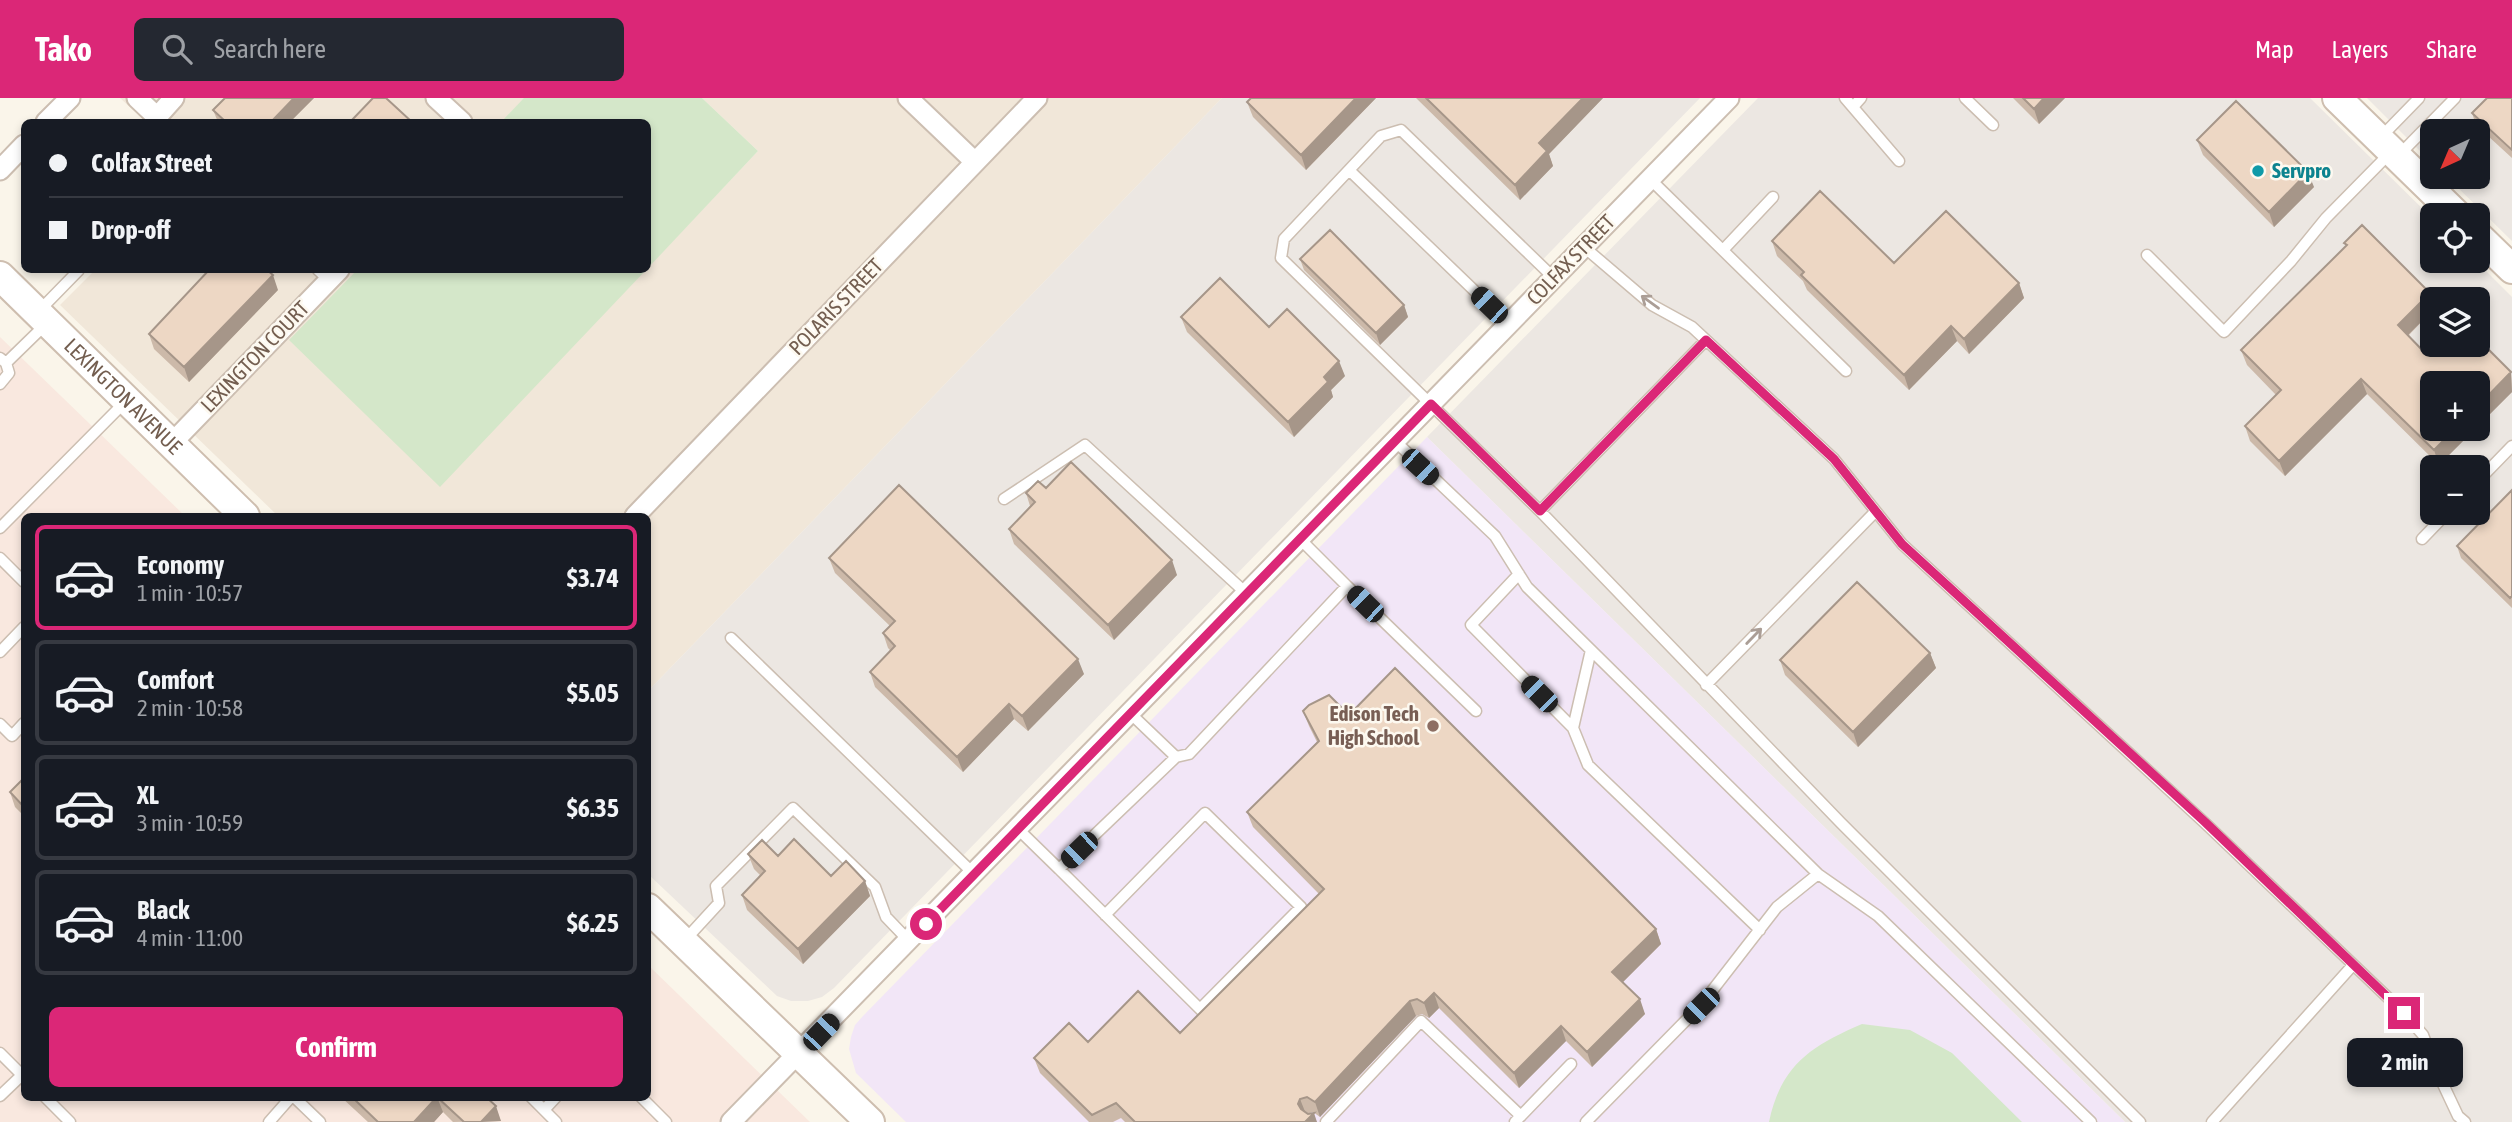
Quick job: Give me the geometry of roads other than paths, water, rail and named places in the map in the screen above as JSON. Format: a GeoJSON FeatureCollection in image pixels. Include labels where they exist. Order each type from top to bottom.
{"type":"FeatureCollection","features":[{"type":"Feature","properties":{"kind":"main road"},"geometry":{"type":"LineString","coordinates":[[2337,98],[2445,203]]}},
{"type":"Feature","properties":{"kind":"main road"},"geometry":{"type":"LineString","coordinates":[[2490,248],[2512,269]]}},
{"type":"Feature","properties":{"kind":"main road","name":"LEXINGTON AVENUE"},"geometry":{"type":"LineString","coordinates":[[0,275],[242,513]]}},
{"type":"Feature","properties":{"kind":"main road"},"geometry":{"type":"LineString","coordinates":[[651,911],[870,1122]]}},
{"type":"Feature","properties":{"kind":"street"},"geometry":{"type":"LineString","coordinates":[[49,119],[70,98]]}},
{"type":"Feature","properties":{"kind":"street"},"geometry":{"type":"LineString","coordinates":[[137,98],[159,119]]}},
{"type":"Feature","properties":{"kind":"street"},"geometry":{"type":"LineString","coordinates":[[161,119],[174,98]]}},
{"type":"Feature","properties":{"kind":"street"},"geometry":{"type":"LineString","coordinates":[[436,98],[459,119]]}},
{"type":"Feature","properties":{"kind":"street"},"geometry":{"type":"LineString","coordinates":[[908,98],[975,162]]}},
{"type":"Feature","properties":{"kind":"street","name":"POLARIS STREET"},"geometry":{"type":"LineString","coordinates":[[638,513],[1037,98]]}},
{"type":"Feature","properties":{"kind":"street","name":"COLFAX STREET"},"geometry":{"type":"LineString","coordinates":[[731,1122],[1728,98]]}},
{"type":"Feature","properties":{"kind":"street"},"geometry":{"type":"LineString","coordinates":[[0,170],[21,148]]}},
{"type":"Feature","properties":{"kind":"street","name":"LEXINGTON COURT"},"geometry":{"type":"LineString","coordinates":[[171,444],[328,273]]}},
{"type":"Feature","properties":{"kind":"lane"},"geometry":{"type":"LineString","coordinates":[[1845,98],[1899,161]]}},
{"type":"Feature","properties":{"kind":"lane"},"geometry":{"type":"LineString","coordinates":[[1853,107],[1861,98]]}},
{"type":"Feature","properties":{"kind":"lane"},"geometry":{"type":"LineString","coordinates":[[1965,98],[1993,125]]}},
{"type":"Feature","properties":{"kind":"lane"},"geometry":{"type":"LineString","coordinates":[[2389,149],[2419,98]]}},
{"type":"Feature","properties":{"kind":"lane"},"geometry":{"type":"LineString","coordinates":[[2147,255],[2224,332],[2291,261],[2389,149],[2455,98]]}},
{"type":"Feature","properties":{"kind":"lane"},"geometry":{"type":"LineString","coordinates":[[1554,278],[1401,130],[1381,136],[1284,239],[1281,258],[1540,511],[1841,824],[2140,1122]]}},
{"type":"Feature","properties":{"kind":"lane"},"geometry":{"type":"LineString","coordinates":[[1349,170],[1509,324]]}},
{"type":"Feature","properties":{"kind":"lane"},"geometry":{"type":"LineString","coordinates":[[1650,179],[1846,371]]}},
{"type":"Feature","properties":{"kind":"lane"},"geometry":{"type":"LineString","coordinates":[[1723,250],[1773,197]]}},
{"type":"Feature","properties":{"kind":"lane"},"geometry":{"type":"LineString","coordinates":[[1584,247],[1652,305],[1692,327],[1834,459],[1902,544],[2205,822],[2404,1013],[2423,1035],[2458,1116],[2465,1122]]}},
{"type":"Feature","properties":{"kind":"lane"},"geometry":{"type":"LineString","coordinates":[[0,384],[9,373],[3,360],[43,317],[77,273]]}},
{"type":"Feature","properties":{"kind":"lane"},"geometry":{"type":"LineString","coordinates":[[1540,511],[1706,340]]}},
{"type":"Feature","properties":{"kind":"lane"},"geometry":{"type":"LineString","coordinates":[[0,528],[128,399]]}},
{"type":"Feature","properties":{"kind":"lane"},"geometry":{"type":"LineString","coordinates":[[1395,442],[1495,536],[1527,587],[1818,874],[1878,916],[2091,1122]]}},
{"type":"Feature","properties":{"kind":"lane"},"geometry":{"type":"LineString","coordinates":[[1004,499],[1085,445],[1247,594]]}},
{"type":"Feature","properties":{"kind":"lane"},"geometry":{"type":"LineString","coordinates":[[2490,469],[2512,446]]}},
{"type":"Feature","properties":{"kind":"lane"},"geometry":{"type":"LineString","coordinates":[[1706,685],[1875,512]]}},
{"type":"Feature","properties":{"kind":"lane"},"geometry":{"type":"LineString","coordinates":[[2422,539],[2435,525]]}},
{"type":"Feature","properties":{"kind":"lane"},"geometry":{"type":"LineString","coordinates":[[1300,539],[1476,711]]}},
{"type":"Feature","properties":{"kind":"lane"},"geometry":{"type":"LineString","coordinates":[[0,558],[21,579]]}},
{"type":"Feature","properties":{"kind":"lane"},"geometry":{"type":"LineString","coordinates":[[1519,574],[1471,625],[1573,728],[1588,765],[1760,930]]}},
{"type":"Feature","properties":{"kind":"lane"},"geometry":{"type":"LineString","coordinates":[[1059,869],[1176,757],[1189,754],[1347,586]]}},
{"type":"Feature","properties":{"kind":"lane"},"geometry":{"type":"LineString","coordinates":[[0,652],[21,630]]}},
{"type":"Feature","properties":{"kind":"lane"},"geometry":{"type":"LineString","coordinates":[[731,638],[975,874]]}},
{"type":"Feature","properties":{"kind":"lane"},"geometry":{"type":"LineString","coordinates":[[1573,728],[1591,650]]}},
{"type":"Feature","properties":{"kind":"lane"},"geometry":{"type":"LineString","coordinates":[[1130,713],[1176,757]]}},
{"type":"Feature","properties":{"kind":"lane"},"geometry":{"type":"LineString","coordinates":[[0,724],[12,736],[21,726]]}},
{"type":"Feature","properties":{"kind":"lane"},"geometry":{"type":"LineString","coordinates":[[683,942],[719,903],[716,886],[793,808],[875,887],[886,917],[910,941]]}},
{"type":"Feature","properties":{"kind":"lane"},"geometry":{"type":"LineString","coordinates":[[1018,829],[1203,1012],[1301,906],[1205,813],[1105,915]]}},
{"type":"Feature","properties":{"kind":"lane"},"geometry":{"type":"LineString","coordinates":[[1586,1122],[1701,1006],[1777,907],[1818,874]]}},
{"type":"Feature","properties":{"kind":"lane"},"geometry":{"type":"LineString","coordinates":[[2212,1122],[2353,964]]}},
{"type":"Feature","properties":{"kind":"lane"},"geometry":{"type":"LineString","coordinates":[[1326,1122],[1421,1021],[1518,1119],[1571,1064]]}},
{"type":"Feature","properties":{"kind":"lane"},"geometry":{"type":"LineString","coordinates":[[0,1053],[21,1074]]}},
{"type":"Feature","properties":{"kind":"lane"},"geometry":{"type":"LineString","coordinates":[[0,1096],[21,1078]]}},
{"type":"Feature","properties":{"kind":"lane"},"geometry":{"type":"LineString","coordinates":[[49,1101],[70,1122]]}},
{"type":"Feature","properties":{"kind":"lane"},"geometry":{"type":"LineString","coordinates":[[269,1122],[289,1101]]}},
{"type":"Feature","properties":{"kind":"lane"},"geometry":{"type":"LineString","coordinates":[[297,1101],[320,1122]]}},
{"type":"Feature","properties":{"kind":"lane"},"geometry":{"type":"LineString","coordinates":[[535,1101],[556,1122]]}},
{"type":"Feature","properties":{"kind":"lane"},"geometry":{"type":"LineString","coordinates":[[544,1110],[552,1101]]}},
{"type":"Feature","properties":{"kind":"lane"},"geometry":{"type":"LineString","coordinates":[[644,1101],[666,1122]]}},
{"type":"Feature","properties":{"kind":"place","name":"Servpro"},"geometry":{"type":"Point","coordinates":[2258,171]}},
{"type":"Feature","properties":{"kind":"place","name":"Edison Tech High School"},"geometry":{"type":"Point","coordinates":[1433,726]}}]}
